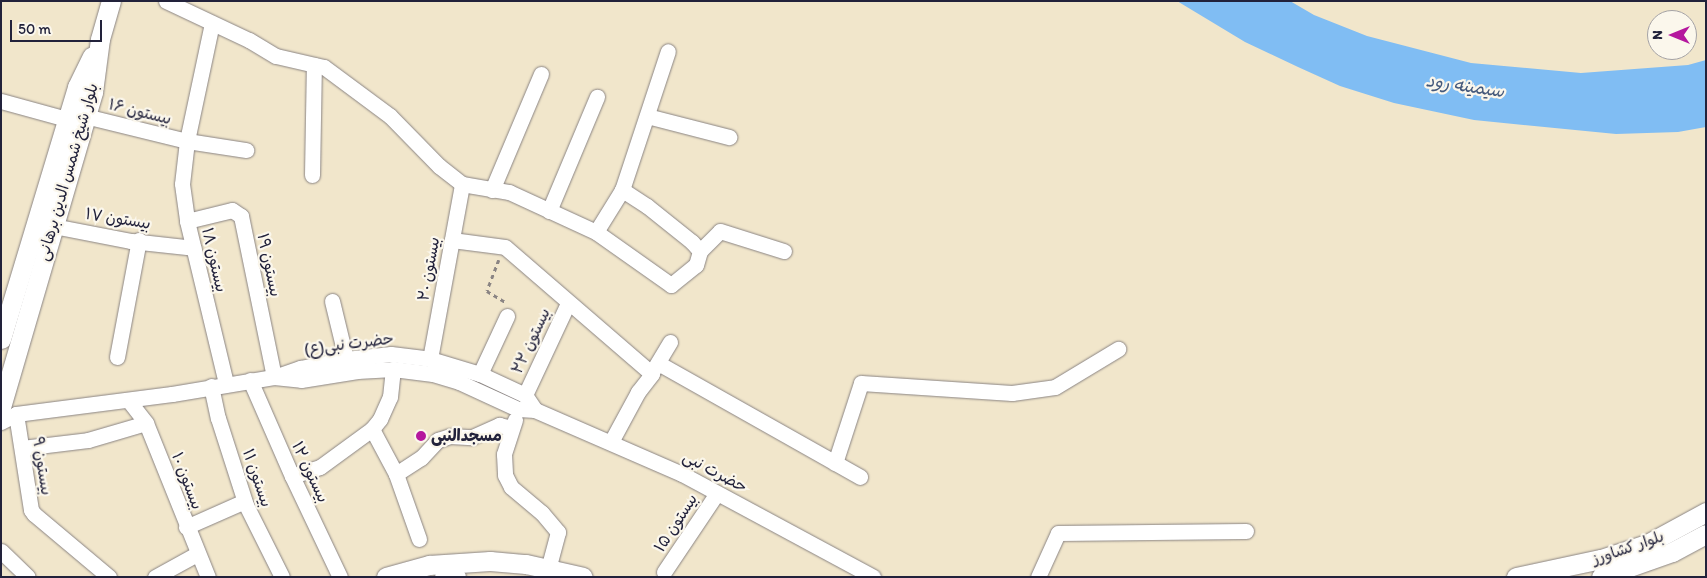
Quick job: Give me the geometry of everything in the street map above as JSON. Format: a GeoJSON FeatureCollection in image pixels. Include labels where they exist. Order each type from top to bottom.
{"type":"FeatureCollection","features":[{"type":"Feature","properties":{"kind":"main road","name":"بلوار شیخ شمس الدین برهانی"},"geometry":{"type":"LineString","coordinates":[[3,327],[44,224],[76,118],[93,92],[100,39],[111,1]]}},
{"type":"Feature","properties":{"kind":"main road","name":"بلوار شیخ شمس الدین برهانی"},"geometry":{"type":"LineString","coordinates":[[9,410],[44,224]]}},
{"type":"Feature","properties":{"kind":"main road","name":"بلوار کشاورز"},"geometry":{"type":"LineString","coordinates":[[1516,577],[1601,559],[1648,544],[1706,512]]}},
{"type":"Feature","properties":{"kind":"main road","name":"بلوار کشاورز"},"geometry":{"type":"LineString","coordinates":[[1601,577],[1672,552],[1706,534]]}},
{"type":"Feature","properties":{"kind":"main road"},"geometry":{"type":"LineString","coordinates":[[386,577],[405,570],[447,563],[490,561],[548,568],[583,577]]}},
{"type":"Feature","properties":{"kind":"main road"},"geometry":{"type":"LineString","coordinates":[[444,577],[456,577]]}},
{"type":"Feature","properties":{"kind":"street"},"geometry":{"type":"LineString","coordinates":[[166,1],[249,40],[276,56],[324,67],[390,116],[439,166],[462,184],[509,192],[596,232],[671,284],[696,266],[700,252],[720,231],[784,252]]}},
{"type":"Feature","properties":{"kind":"street","name":"بیستون ۱۸"},"geometry":{"type":"LineString","coordinates":[[212,23],[187,141],[182,184],[187,221],[194,248],[219,385]]}},
{"type":"Feature","properties":{"kind":"street"},"geometry":{"type":"LineString","coordinates":[[596,232],[622,190],[668,51]]}},
{"type":"Feature","properties":{"kind":"street"},"geometry":{"type":"LineString","coordinates":[[312,175],[314,65]]}},
{"type":"Feature","properties":{"kind":"street"},"geometry":{"type":"LineString","coordinates":[[492,190],[541,74]]}},
{"type":"Feature","properties":{"kind":"street"},"geometry":{"type":"LineString","coordinates":[[549,211],[597,98]]}},
{"type":"Feature","properties":{"kind":"street","name":"بیستون ۱۶"},"geometry":{"type":"LineString","coordinates":[[1,101],[187,141],[246,150]]}},
{"type":"Feature","properties":{"kind":"street"},"geometry":{"type":"LineString","coordinates":[[646,116],[729,137]]}},
{"type":"Feature","properties":{"kind":"street","name":"بیستون ۲۰"},"geometry":{"type":"LineString","coordinates":[[430,359],[462,184]]}},
{"type":"Feature","properties":{"kind":"street"},"geometry":{"type":"LineString","coordinates":[[622,190],[647,206],[692,242],[700,252]]}},
{"type":"Feature","properties":{"kind":"street","name":"بیستون ۱۹"},"geometry":{"type":"LineString","coordinates":[[187,221],[232,210],[241,216],[274,377]]}},
{"type":"Feature","properties":{"kind":"street","name":"بیستون ۱۷"},"geometry":{"type":"LineString","coordinates":[[44,224],[194,248]]}},
{"type":"Feature","properties":{"kind":"street"},"geometry":{"type":"LineString","coordinates":[[117,357],[139,240]]}},
{"type":"Feature","properties":{"kind":"street"},"geometry":{"type":"LineString","coordinates":[[452,240],[505,247],[568,303],[655,369],[860,477]]}},
{"type":"Feature","properties":{"kind":"street"},"geometry":{"type":"LineString","coordinates":[[332,301],[346,359]]}},
{"type":"Feature","properties":{"kind":"street","name":"بیستون ۲۲"},"geometry":{"type":"LineString","coordinates":[[525,395],[568,303]]}},
{"type":"Feature","properties":{"kind":"street"},"geometry":{"type":"LineString","coordinates":[[480,374],[507,316]]}},
{"type":"Feature","properties":{"kind":"street"},"geometry":{"type":"LineString","coordinates":[[611,442],[638,392],[655,369],[670,342]]}},
{"type":"Feature","properties":{"kind":"street"},"geometry":{"type":"LineString","coordinates":[[835,463],[861,383],[1012,393],[1055,387],[1118,349]]}},
{"type":"Feature","properties":{"kind":"street","name":"حضرت نبی(ع)"},"geometry":{"type":"LineString","coordinates":[[1,422],[9,410],[129,401],[274,377],[300,368],[346,359],[391,354],[430,359],[480,374],[525,395]]}},
{"type":"Feature","properties":{"kind":"street"},"geometry":{"type":"LineString","coordinates":[[292,476],[320,467],[372,429],[380,420],[390,397],[393,369]]}},
{"type":"Feature","properties":{"kind":"street","name":"حضرت نبی(ع)"},"geometry":{"type":"LineString","coordinates":[[274,377],[301,380],[357,371],[393,369],[433,374],[459,382],[518,409],[535,410]]}},
{"type":"Feature","properties":{"kind":"street","name":"بیستون ۱۲"},"geometry":{"type":"LineString","coordinates":[[250,380],[292,476],[340,577]]}},
{"type":"Feature","properties":{"kind":"street","name":"بیستون ۱۱"},"geometry":{"type":"LineString","coordinates":[[219,385],[218,418],[245,501],[282,577]]}},
{"type":"Feature","properties":{"kind":"street"},"geometry":{"type":"LineString","coordinates":[[525,395],[535,410]]}},
{"type":"Feature","properties":{"kind":"street","name":"بیستون ۱۰"},"geometry":{"type":"LineString","coordinates":[[129,401],[146,423],[186,527],[208,577]]}},
{"type":"Feature","properties":{"kind":"street"},"geometry":{"type":"LineString","coordinates":[[518,409],[504,454],[505,476],[512,487],[542,513],[558,532],[548,568]]}},
{"type":"Feature","properties":{"kind":"street","name":"بیستون ۹"},"geometry":{"type":"LineString","coordinates":[[9,410],[22,448],[29,501],[34,514],[109,577]]}},
{"type":"Feature","properties":{"kind":"street","name":"حضرت نبی"},"geometry":{"type":"LineString","coordinates":[[535,410],[682,474],[873,577]]}},
{"type":"Feature","properties":{"kind":"street"},"geometry":{"type":"LineString","coordinates":[[22,448],[88,440],[146,423]]}},
{"type":"Feature","properties":{"kind":"street"},"geometry":{"type":"LineString","coordinates":[[396,474],[422,458],[438,440],[450,436],[472,437],[499,425],[512,428]]}},
{"type":"Feature","properties":{"kind":"street"},"geometry":{"type":"LineString","coordinates":[[372,429],[396,474],[419,539]]}},
{"type":"Feature","properties":{"kind":"street","name":"بیستون ۱۵"},"geometry":{"type":"LineString","coordinates":[[664,572],[716,493]]}},
{"type":"Feature","properties":{"kind":"street"},"geometry":{"type":"LineString","coordinates":[[186,527],[245,501]]}},
{"type":"Feature","properties":{"kind":"street"},"geometry":{"type":"LineString","coordinates":[[1038,577],[1058,533],[1246,531]]}},
{"type":"Feature","properties":{"kind":"street"},"geometry":{"type":"LineString","coordinates":[[1,551],[28,577]]}},
{"type":"Feature","properties":{"kind":"street"},"geometry":{"type":"LineString","coordinates":[[155,577],[197,554]]}},
{"type":"Feature","properties":{"kind":"path"},"geometry":{"type":"LineString","coordinates":[[505,247],[487,291],[506,303],[507,316]]}},
{"type":"Feature","properties":{"kind":"water","name":"سیمینه رود"},"geometry":{"type":"Polygon","coordinates":[[[1177,1],[1290,1],[1314,15],[1367,36],[1471,63],[1581,73],[1688,65],[1706,60],[1706,127],[1678,132],[1616,134],[1474,120],[1394,103],[1340,86],[1298,67],[1245,42],[1177,1]]]}},
{"type":"Feature","properties":{"kind":"place","name":"مسجدالنبی"},"geometry":{"type":"Point","coordinates":[421,436]}}]}
